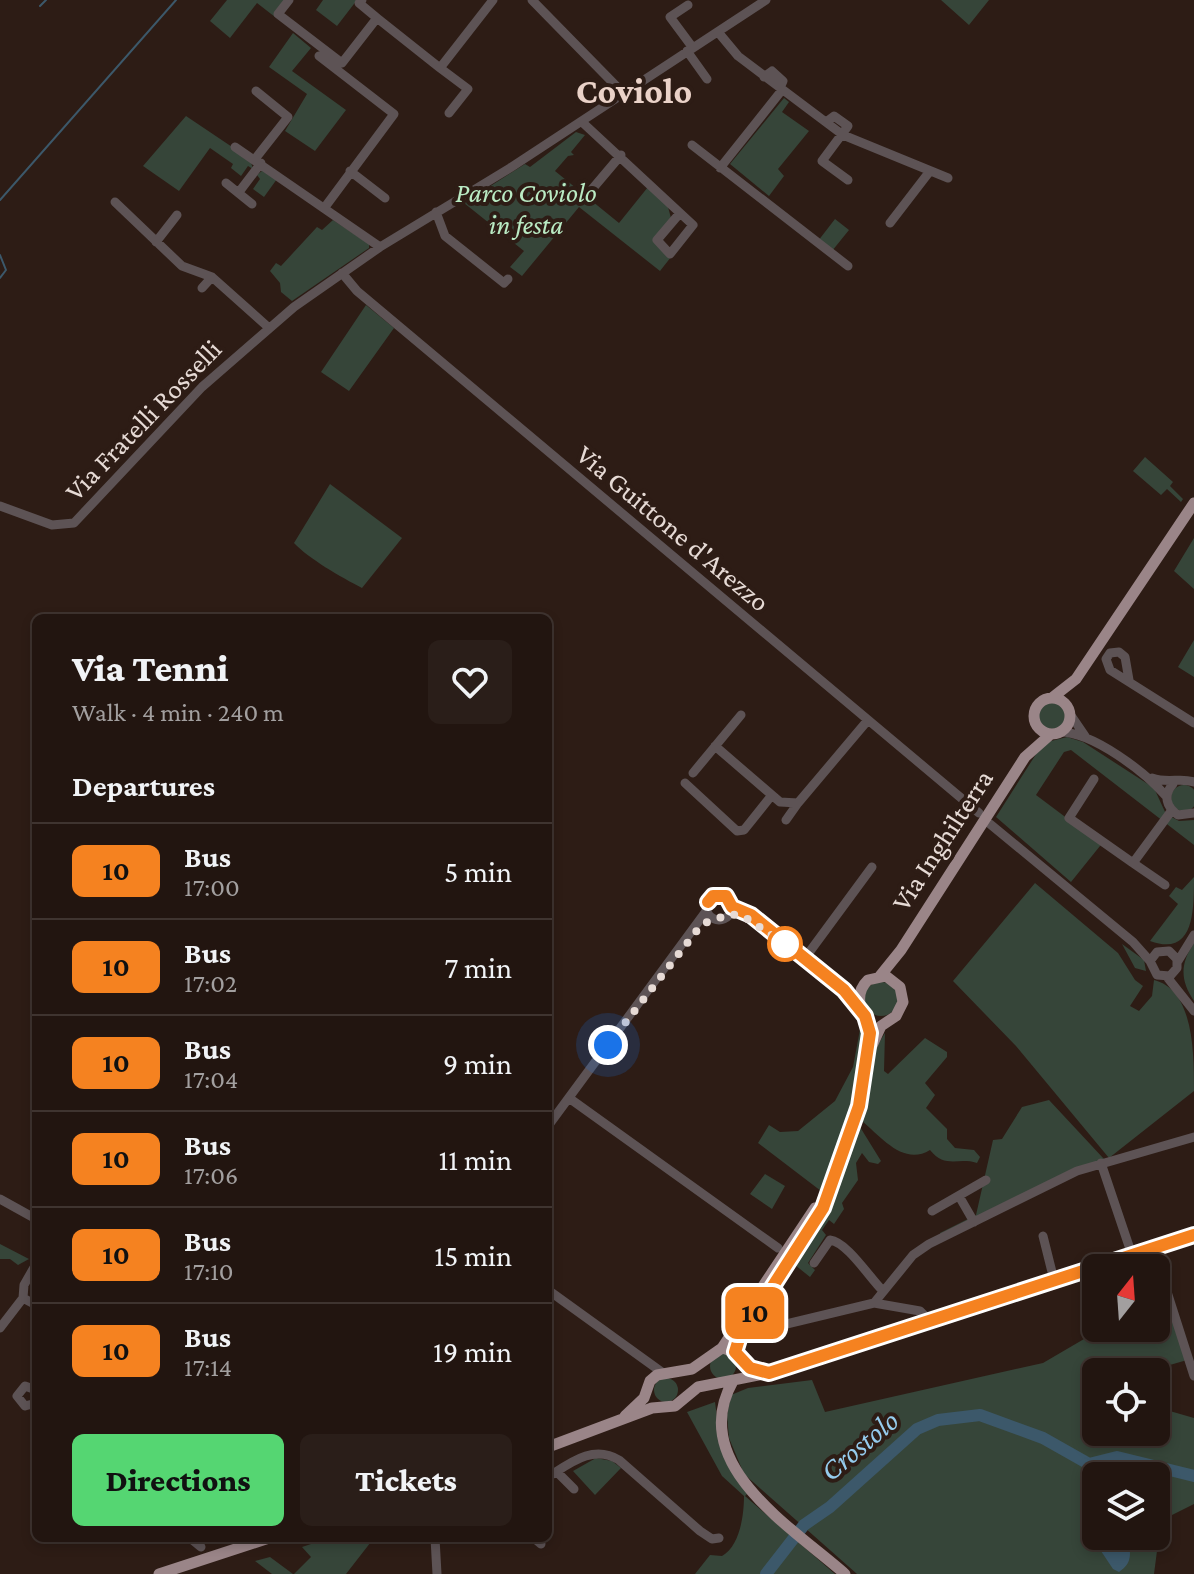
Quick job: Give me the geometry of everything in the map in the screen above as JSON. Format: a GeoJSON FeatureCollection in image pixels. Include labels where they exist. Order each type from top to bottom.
{"type":"FeatureCollection","features":[{"type":"Feature","properties":{"kind":"main road","name":"Via Inghilterra"},"geometry":{"type":"LineString","coordinates":[[870,1050],[862,1011],[863,984],[880,976],[901,950],[1025,757],[1036,725],[1036,706],[1076,679],[1194,503]]}},
{"type":"Feature","properties":{"kind":"main road","name":"Via Inghilterra"},"geometry":{"type":"LineString","coordinates":[[1025,757],[1068,724],[1076,679]]}},
{"type":"Feature","properties":{"kind":"main road"},"geometry":{"type":"LineString","coordinates":[[1053,697],[1063,701],[1070,711]]}},
{"type":"Feature","properties":{"kind":"main road"},"geometry":{"type":"LineString","coordinates":[[1036,725],[1056,733]]}},
{"type":"Feature","properties":{"kind":"main road","name":"Via Inghilterra"},"geometry":{"type":"LineString","coordinates":[[721,1407],[735,1379],[742,1332],[814,1224],[859,1106],[870,1050],[886,1021],[902,1007],[904,997],[897,983],[901,950]]}},
{"type":"Feature","properties":{"kind":"main road"},"geometry":{"type":"LineString","coordinates":[[880,976],[897,983]]}},
{"type":"Feature","properties":{"kind":"main road"},"geometry":{"type":"LineString","coordinates":[[862,1011],[886,1021]]}},
{"type":"Feature","properties":{"kind":"main road","name":"Via Inghilterra"},"geometry":{"type":"LineString","coordinates":[[722,1348],[824,1200]]}},
{"type":"Feature","properties":{"kind":"main road"},"geometry":{"type":"LineString","coordinates":[[1135,1254],[1194,1234]]}},
{"type":"Feature","properties":{"kind":"main road"},"geometry":{"type":"LineString","coordinates":[[552,1445],[622,1419],[660,1407],[675,1406],[698,1387],[769,1373],[1082,1271]]}},
{"type":"Feature","properties":{"kind":"main road"},"geometry":{"type":"LineString","coordinates":[[622,1419],[639,1403],[649,1385],[663,1373],[692,1369],[722,1348],[738,1356],[750,1368],[769,1373]]}},
{"type":"Feature","properties":{"kind":"main road"},"geometry":{"type":"LineString","coordinates":[[649,1385],[652,1401],[660,1407]]}},
{"type":"Feature","properties":{"kind":"main road"},"geometry":{"type":"LineString","coordinates":[[698,1387],[716,1397],[721,1407],[723,1444],[747,1487],[845,1574]]}},
{"type":"Feature","properties":{"kind":"main road"},"geometry":{"type":"LineString","coordinates":[[159,1574],[257,1542]]}},
{"type":"Feature","properties":{"kind":"street"},"geometry":{"type":"LineString","coordinates":[[289,0],[278,14],[342,63],[377,18]]}},
{"type":"Feature","properties":{"kind":"street"},"geometry":{"type":"LineString","coordinates":[[362,0],[359,3],[468,89],[449,113]]}},
{"type":"Feature","properties":{"kind":"street"},"geometry":{"type":"LineString","coordinates":[[440,68],[493,0]]}},
{"type":"Feature","properties":{"kind":"street"},"geometry":{"type":"LineString","coordinates":[[532,0],[623,93]]}},
{"type":"Feature","properties":{"kind":"street","name":"Via Fratelli Rosselli"},"geometry":{"type":"LineString","coordinates":[[0,506],[52,525],[74,523],[193,396],[268,327],[380,247],[582,122],[766,0]]}},
{"type":"Feature","properties":{"kind":"street"},"geometry":{"type":"LineString","coordinates":[[688,5],[670,17],[707,79]]}},
{"type":"Feature","properties":{"kind":"street"},"geometry":{"type":"LineString","coordinates":[[718,32],[738,56],[843,135],[948,178]]}},
{"type":"Feature","properties":{"kind":"street"},"geometry":{"type":"LineString","coordinates":[[319,56],[394,114],[325,207]]}},
{"type":"Feature","properties":{"kind":"street"},"geometry":{"type":"LineString","coordinates":[[720,168],[781,89]]}},
{"type":"Feature","properties":{"kind":"street"},"geometry":{"type":"LineString","coordinates":[[239,192],[288,117],[256,91]]}},
{"type":"Feature","properties":{"kind":"street"},"geometry":{"type":"LineString","coordinates":[[582,122],[680,213]]}},
{"type":"Feature","properties":{"kind":"street"},"geometry":{"type":"LineString","coordinates":[[843,135],[822,161],[848,180]]}},
{"type":"Feature","properties":{"kind":"street"},"geometry":{"type":"LineString","coordinates":[[692,145],[848,266]]}},
{"type":"Feature","properties":{"kind":"street"},"geometry":{"type":"LineString","coordinates":[[235,147],[380,247]]}},
{"type":"Feature","properties":{"kind":"street"},"geometry":{"type":"LineString","coordinates":[[588,194],[621,155]]}},
{"type":"Feature","properties":{"kind":"street"},"geometry":{"type":"LineString","coordinates":[[350,171],[385,198]]}},
{"type":"Feature","properties":{"kind":"street"},"geometry":{"type":"LineString","coordinates":[[890,223],[930,171]]}},
{"type":"Feature","properties":{"kind":"street"},"geometry":{"type":"LineString","coordinates":[[226,183],[252,204]]}},
{"type":"Feature","properties":{"kind":"street"},"geometry":{"type":"LineString","coordinates":[[115,202],[182,266],[212,277],[268,327]]}},
{"type":"Feature","properties":{"kind":"street"},"geometry":{"type":"LineString","coordinates":[[436,212],[445,236],[504,283],[508,279]]}},
{"type":"Feature","properties":{"kind":"street"},"geometry":{"type":"LineString","coordinates":[[156,242],[177,215]]}},
{"type":"Feature","properties":{"kind":"street","name":"Via Guittone d'Arezzo"},"geometry":{"type":"LineString","coordinates":[[342,273],[354,288],[979,813]]}},
{"type":"Feature","properties":{"kind":"street"},"geometry":{"type":"LineString","coordinates":[[202,288],[212,277]]}},
{"type":"Feature","properties":{"kind":"street"},"geometry":{"type":"LineString","coordinates":[[1129,680],[1194,723]]}},
{"type":"Feature","properties":{"kind":"street"},"geometry":{"type":"LineString","coordinates":[[1070,711],[1088,738],[1146,777],[1166,796],[1173,815]]}},
{"type":"Feature","properties":{"kind":"street"},"geometry":{"type":"LineString","coordinates":[[693,773],[741,715]]}},
{"type":"Feature","properties":{"kind":"street"},"geometry":{"type":"LineString","coordinates":[[786,820],[868,720]]}},
{"type":"Feature","properties":{"kind":"street"},"geometry":{"type":"LineString","coordinates":[[1056,733],[1088,738]]}},
{"type":"Feature","properties":{"kind":"street"},"geometry":{"type":"LineString","coordinates":[[715,746],[780,802],[798,803]]}},
{"type":"Feature","properties":{"kind":"street"},"geometry":{"type":"LineString","coordinates":[[1146,777],[1173,784],[1189,781],[1194,774]]}},
{"type":"Feature","properties":{"kind":"street"},"geometry":{"type":"LineString","coordinates":[[1094,779],[1069,818],[1165,885]]}},
{"type":"Feature","properties":{"kind":"street"},"geometry":{"type":"LineString","coordinates":[[685,783],[737,831],[744,830],[772,795]]}},
{"type":"Feature","properties":{"kind":"street"},"geometry":{"type":"LineString","coordinates":[[1166,796],[1173,784]]}},
{"type":"Feature","properties":{"kind":"street"},"geometry":{"type":"LineString","coordinates":[[1133,863],[1173,815],[1194,813]]}},
{"type":"Feature","properties":{"kind":"street"},"geometry":{"type":"LineString","coordinates":[[990,824],[1133,942],[1150,961],[1154,973],[1170,976]]}},
{"type":"Feature","properties":{"kind":"street"},"geometry":{"type":"LineString","coordinates":[[805,958],[872,867]]}},
{"type":"Feature","properties":{"kind":"street"},"geometry":{"type":"LineString","coordinates":[[552,1121],[697,928],[711,914],[710,898],[718,894],[729,899],[731,910]]}},
{"type":"Feature","properties":{"kind":"street"},"geometry":{"type":"LineString","coordinates":[[731,910],[760,925],[805,958],[833,980],[862,1011]]}},
{"type":"Feature","properties":{"kind":"street"},"geometry":{"type":"LineString","coordinates":[[711,914],[721,919],[731,910]]}},
{"type":"Feature","properties":{"kind":"street"},"geometry":{"type":"LineString","coordinates":[[1150,961],[1170,955],[1187,944],[1194,935]]}},
{"type":"Feature","properties":{"kind":"street"},"geometry":{"type":"LineString","coordinates":[[1133,942],[1170,955]]}},
{"type":"Feature","properties":{"kind":"street"},"geometry":{"type":"LineString","coordinates":[[1170,955],[1170,976],[1194,1011]]}},
{"type":"Feature","properties":{"kind":"street"},"geometry":{"type":"LineString","coordinates":[[833,980],[850,986],[863,984]]}},
{"type":"Feature","properties":{"kind":"street"},"geometry":{"type":"LineString","coordinates":[[569,1098],[778,1248]]}},
{"type":"Feature","properties":{"kind":"street"},"geometry":{"type":"LineString","coordinates":[[874,1303],[917,1252],[974,1222],[1040,1188],[1101,1163],[1194,1137]]}},
{"type":"Feature","properties":{"kind":"street"},"geometry":{"type":"LineString","coordinates":[[1101,1163],[1132,1254]]}},
{"type":"Feature","properties":{"kind":"street"},"geometry":{"type":"LineString","coordinates":[[932,1211],[986,1180]]}},
{"type":"Feature","properties":{"kind":"street"},"geometry":{"type":"LineString","coordinates":[[959,1196],[974,1222]]}},
{"type":"Feature","properties":{"kind":"street"},"geometry":{"type":"LineString","coordinates":[[0,1199],[32,1217]]}},
{"type":"Feature","properties":{"kind":"street"},"geometry":{"type":"LineString","coordinates":[[1043,1236],[1054,1280]]}},
{"type":"Feature","properties":{"kind":"street"},"geometry":{"type":"LineString","coordinates":[[814,1263],[830,1240],[836,1240],[853,1253],[856,1264],[883,1291]]}},
{"type":"Feature","properties":{"kind":"street"},"geometry":{"type":"LineString","coordinates":[[1153,1248],[1194,1376]]}},
{"type":"Feature","properties":{"kind":"street"},"geometry":{"type":"LineString","coordinates":[[0,1328],[23,1298],[24,1285],[32,1271]]}},
{"type":"Feature","properties":{"kind":"street"},"geometry":{"type":"LineString","coordinates":[[552,1293],[663,1373]]}},
{"type":"Feature","properties":{"kind":"street"},"geometry":{"type":"LineString","coordinates":[[23,1298],[32,1303]]}},
{"type":"Feature","properties":{"kind":"street"},"geometry":{"type":"LineString","coordinates":[[774,1327],[874,1303],[920,1311],[930,1321]]}},
{"type":"Feature","properties":{"kind":"street"},"geometry":{"type":"LineString","coordinates":[[903,1309],[903,1329]]}},
{"type":"Feature","properties":{"kind":"street"},"geometry":{"type":"LineString","coordinates":[[643,1361],[649,1385]]}},
{"type":"Feature","properties":{"kind":"street"},"geometry":{"type":"LineString","coordinates":[[32,1389],[25,1386],[17,1396],[25,1406],[32,1404]]}},
{"type":"Feature","properties":{"kind":"street"},"geometry":{"type":"LineString","coordinates":[[574,1489],[552,1474],[586,1455],[606,1454],[619,1460],[700,1531],[712,1539],[719,1538]]}},
{"type":"Feature","properties":{"kind":"street"},"geometry":{"type":"LineString","coordinates":[[195,1542],[201,1547]]}},
{"type":"Feature","properties":{"kind":"street"},"geometry":{"type":"LineString","coordinates":[[435,1542],[437,1574]]}},
{"type":"Feature","properties":{"kind":"green space"},"geometry":{"type":"Polygon","coordinates":[[[227,0],[289,0],[275,17],[257,3],[230,38],[210,21],[227,0]]]}},
{"type":"Feature","properties":{"kind":"green space"},"geometry":{"type":"Polygon","coordinates":[[[323,0],[357,0],[337,26],[316,10],[323,0]]]}},
{"type":"Feature","properties":{"kind":"green space"},"geometry":{"type":"Polygon","coordinates":[[[941,0],[989,0],[969,25],[941,0]]]}},
{"type":"Feature","properties":{"kind":"green space"},"geometry":{"type":"Polygon","coordinates":[[[293,33],[311,48],[292,71],[346,110],[315,151],[285,131],[307,94],[269,67],[293,33]]]}},
{"type":"Feature","properties":{"kind":"green space"},"geometry":{"type":"Polygon","coordinates":[[[784,98],[789,102],[782,112],[809,131],[778,169],[784,176],[769,196],[730,164],[784,98]]]}},
{"type":"Feature","properties":{"kind":"green space"},"geometry":{"type":"Polygon","coordinates":[[[186,116],[250,159],[253,169],[248,166],[241,176],[231,168],[233,164],[210,148],[179,191],[143,166],[186,116]]]}},
{"type":"Feature","properties":{"kind":"green space","name":"Parco Coviolo in festa"},"geometry":{"type":"Polygon","coordinates":[[[576,132],[585,135],[571,152],[574,155],[568,156],[555,171],[619,223],[648,187],[668,207],[671,218],[655,237],[671,257],[660,271],[579,207],[522,276],[510,267],[524,251],[464,203],[525,164],[530,167],[576,132]]]}},
{"type":"Feature","properties":{"kind":"green space"},"geometry":{"type":"Polygon","coordinates":[[[263,170],[277,179],[264,197],[253,189],[260,179],[257,175],[263,170]]]}},
{"type":"Feature","properties":{"kind":"green space"},"geometry":{"type":"Polygon","coordinates":[[[835,219],[849,230],[832,251],[818,241],[835,219]]]}},
{"type":"Feature","properties":{"kind":"green space"},"geometry":{"type":"Polygon","coordinates":[[[333,220],[369,244],[369,248],[292,301],[281,292],[280,283],[270,271],[276,263],[281,266],[317,227],[322,230],[333,220]]]}},
{"type":"Feature","properties":{"kind":"green space"},"geometry":{"type":"Polygon","coordinates":[[[366,305],[394,328],[349,391],[321,372],[366,305]]]}},
{"type":"Feature","properties":{"kind":"green space"},"geometry":{"type":"Polygon","coordinates":[[[1145,457],[1173,482],[1170,486],[1183,499],[1181,502],[1167,489],[1161,495],[1133,471],[1145,457]]]}},
{"type":"Feature","properties":{"kind":"green space"},"geometry":{"type":"Polygon","coordinates":[[[330,484],[402,538],[362,588],[294,543],[330,484]]]}},
{"type":"Feature","properties":{"kind":"green space"},"geometry":{"type":"Polygon","coordinates":[[[1194,538],[1194,589],[1174,571],[1194,538]]]}},
{"type":"Feature","properties":{"kind":"green space"},"geometry":{"type":"Polygon","coordinates":[[[1194,640],[1194,677],[1178,667],[1194,640]]]}},
{"type":"Feature","properties":{"kind":"green space"},"geometry":{"type":"Polygon","coordinates":[[[1052,701],[1062,705],[1066,715],[1062,725],[1052,729],[1042,725],[1038,715],[1042,705],[1052,701]]]}},
{"type":"Feature","properties":{"kind":"green space"},"geometry":{"type":"Polygon","coordinates":[[[1067,737],[1083,742],[1154,788],[1166,814],[1179,821],[1194,820],[1194,845],[1071,750],[1064,752],[1036,795],[1092,837],[1104,841],[1071,882],[996,817],[1038,751],[1047,742],[1067,737]]]}},
{"type":"Feature","properties":{"kind":"green space"},"geometry":{"type":"Polygon","coordinates":[[[1184,785],[1193,789],[1193,807],[1184,811],[1175,807],[1171,798],[1175,789],[1184,785]]]}},
{"type":"Feature","properties":{"kind":"green space"},"geometry":{"type":"Polygon","coordinates":[[[1194,877],[1192,917],[1183,937],[1175,943],[1150,941],[1178,904],[1169,896],[1176,887],[1182,890],[1194,877]]]}},
{"type":"Feature","properties":{"kind":"green space"},"geometry":{"type":"Polygon","coordinates":[[[1035,883],[1118,953],[1135,980],[1143,986],[1130,1006],[1139,1011],[1152,996],[1154,980],[1167,986],[1177,996],[1189,1025],[1194,1091],[1109,1158],[1016,1046],[953,981],[1035,883]]]}},
{"type":"Feature","properties":{"kind":"green space"},"geometry":{"type":"Polygon","coordinates":[[[1194,943],[1194,1001],[1184,979],[1184,965],[1194,943]]]}},
{"type":"Feature","properties":{"kind":"green space"},"geometry":{"type":"Polygon","coordinates":[[[1122,944],[1144,960],[1146,971],[1135,968],[1122,944]]]}},
{"type":"Feature","properties":{"kind":"green space"},"geometry":{"type":"Polygon","coordinates":[[[881,982],[893,987],[898,999],[893,1011],[881,1016],[869,1011],[864,999],[869,987],[881,982]]]}},
{"type":"Feature","properties":{"kind":"green space"},"geometry":{"type":"Polygon","coordinates":[[[854,1008],[867,1033],[853,1113],[821,1191],[758,1143],[769,1125],[780,1132],[798,1131],[835,1101],[853,1067],[861,1024],[854,1008]]]}},
{"type":"Feature","properties":{"kind":"green space"},"geometry":{"type":"Polygon","coordinates":[[[885,1033],[884,1071],[888,1074],[925,1038],[947,1052],[947,1057],[925,1083],[935,1095],[926,1108],[947,1129],[947,1139],[955,1148],[974,1150],[980,1157],[977,1163],[946,1161],[930,1150],[911,1155],[902,1152],[885,1142],[862,1121],[874,1051],[885,1033]]]}},
{"type":"Feature","properties":{"kind":"green space"},"geometry":{"type":"Polygon","coordinates":[[[1049,1100],[1104,1159],[941,1238],[940,1233],[976,1215],[993,1140],[1002,1139],[1022,1107],[1049,1100]]]}},
{"type":"Feature","properties":{"kind":"green space"},"geometry":{"type":"Polygon","coordinates":[[[860,1127],[881,1161],[878,1164],[869,1162],[862,1153],[856,1163],[858,1180],[842,1203],[844,1209],[834,1224],[829,1220],[822,1230],[826,1235],[808,1263],[815,1270],[810,1277],[795,1265],[826,1215],[860,1127]]]}},
{"type":"Feature","properties":{"kind":"green space"},"geometry":{"type":"Polygon","coordinates":[[[765,1174],[785,1186],[772,1209],[750,1194],[765,1174]]]}},
{"type":"Feature","properties":{"kind":"green space"},"geometry":{"type":"Polygon","coordinates":[[[0,1244],[29,1259],[18,1265],[10,1259],[0,1259],[0,1244]]]}},
{"type":"Feature","properties":{"kind":"green space"},"geometry":{"type":"Polygon","coordinates":[[[1173,1315],[1187,1360],[1170,1365],[1170,1358],[1082,1358],[1082,1446],[1170,1446],[1170,1411],[1194,1418],[1194,1504],[1170,1516],[1170,1462],[1082,1462],[1082,1550],[1156,1550],[1154,1574],[857,1574],[744,1474],[729,1438],[727,1415],[731,1395],[748,1388],[812,1380],[825,1412],[1043,1363],[1082,1340],[1170,1342],[1170,1316],[1173,1315]]]}},
{"type":"Feature","properties":{"kind":"green space"},"geometry":{"type":"Polygon","coordinates":[[[723,1353],[732,1357],[736,1366],[732,1375],[723,1379],[714,1375],[710,1366],[714,1357],[723,1353]]]}},
{"type":"Feature","properties":{"kind":"green space"},"geometry":{"type":"Polygon","coordinates":[[[666,1378],[675,1381],[678,1390],[675,1399],[666,1402],[657,1399],[654,1390],[657,1381],[666,1378]]]}},
{"type":"Feature","properties":{"kind":"green space"},"geometry":{"type":"Polygon","coordinates":[[[715,1402],[722,1450],[731,1471],[748,1493],[745,1496],[835,1574],[695,1574],[710,1555],[722,1556],[733,1545],[743,1512],[744,1496],[722,1476],[687,1412],[715,1402]]]}},
{"type":"Feature","properties":{"kind":"green space"},"geometry":{"type":"Polygon","coordinates":[[[596,1458],[612,1461],[621,1468],[595,1495],[573,1471],[596,1458]]]}},
{"type":"Feature","properties":{"kind":"green space"},"geometry":{"type":"Polygon","coordinates":[[[317,1542],[371,1542],[346,1574],[294,1574],[311,1557],[302,1547],[317,1542]]]}},
{"type":"Feature","properties":{"kind":"green space"},"geometry":{"type":"Polygon","coordinates":[[[270,1557],[293,1574],[272,1574],[255,1561],[270,1557]]]}},
{"type":"Feature","properties":{"kind":"water"},"geometry":{"type":"Polygon","coordinates":[[[1100,1550],[1130,1550],[1124,1568],[1119,1572],[1113,1569],[1100,1550]]]}},
{"type":"Feature","properties":{"kind":"waterway"},"geometry":{"type":"LineString","coordinates":[[40,6],[46,0]]}},
{"type":"Feature","properties":{"kind":"waterway"},"geometry":{"type":"LineString","coordinates":[[0,200],[176,0]]}},
{"type":"Feature","properties":{"kind":"waterway"},"geometry":{"type":"LineString","coordinates":[[0,255],[6,270],[0,278]]}},
{"type":"Feature","properties":{"kind":"waterway","name":"Crostolo"},"geometry":{"type":"LineString","coordinates":[[766,1574],[804,1525],[830,1507],[917,1429],[938,1420],[980,1415],[1043,1438],[1089,1464],[1117,1457],[1194,1476]]}},
{"type":"Feature","properties":{"kind":"bus line","name":"10"},"geometry":{"type":"LineString","coordinates":[[708,902],[713,896],[726,896],[732,907],[751,915],[833,980],[859,1006],[870,1033],[870,1050],[859,1106],[823,1208],[739,1339],[735,1352],[750,1368],[769,1373],[1194,1235]]}},
{"type":"Feature","properties":{"kind":"district","name":"Coviolo"},"geometry":{"type":"Point","coordinates":[634,91]}},
{"type":"Feature","properties":{"kind":"route"},"geometry":{"type":"LineString","coordinates":[[608,1045],[702,924],[730,914],[743,916],[785,944]]}}]}
